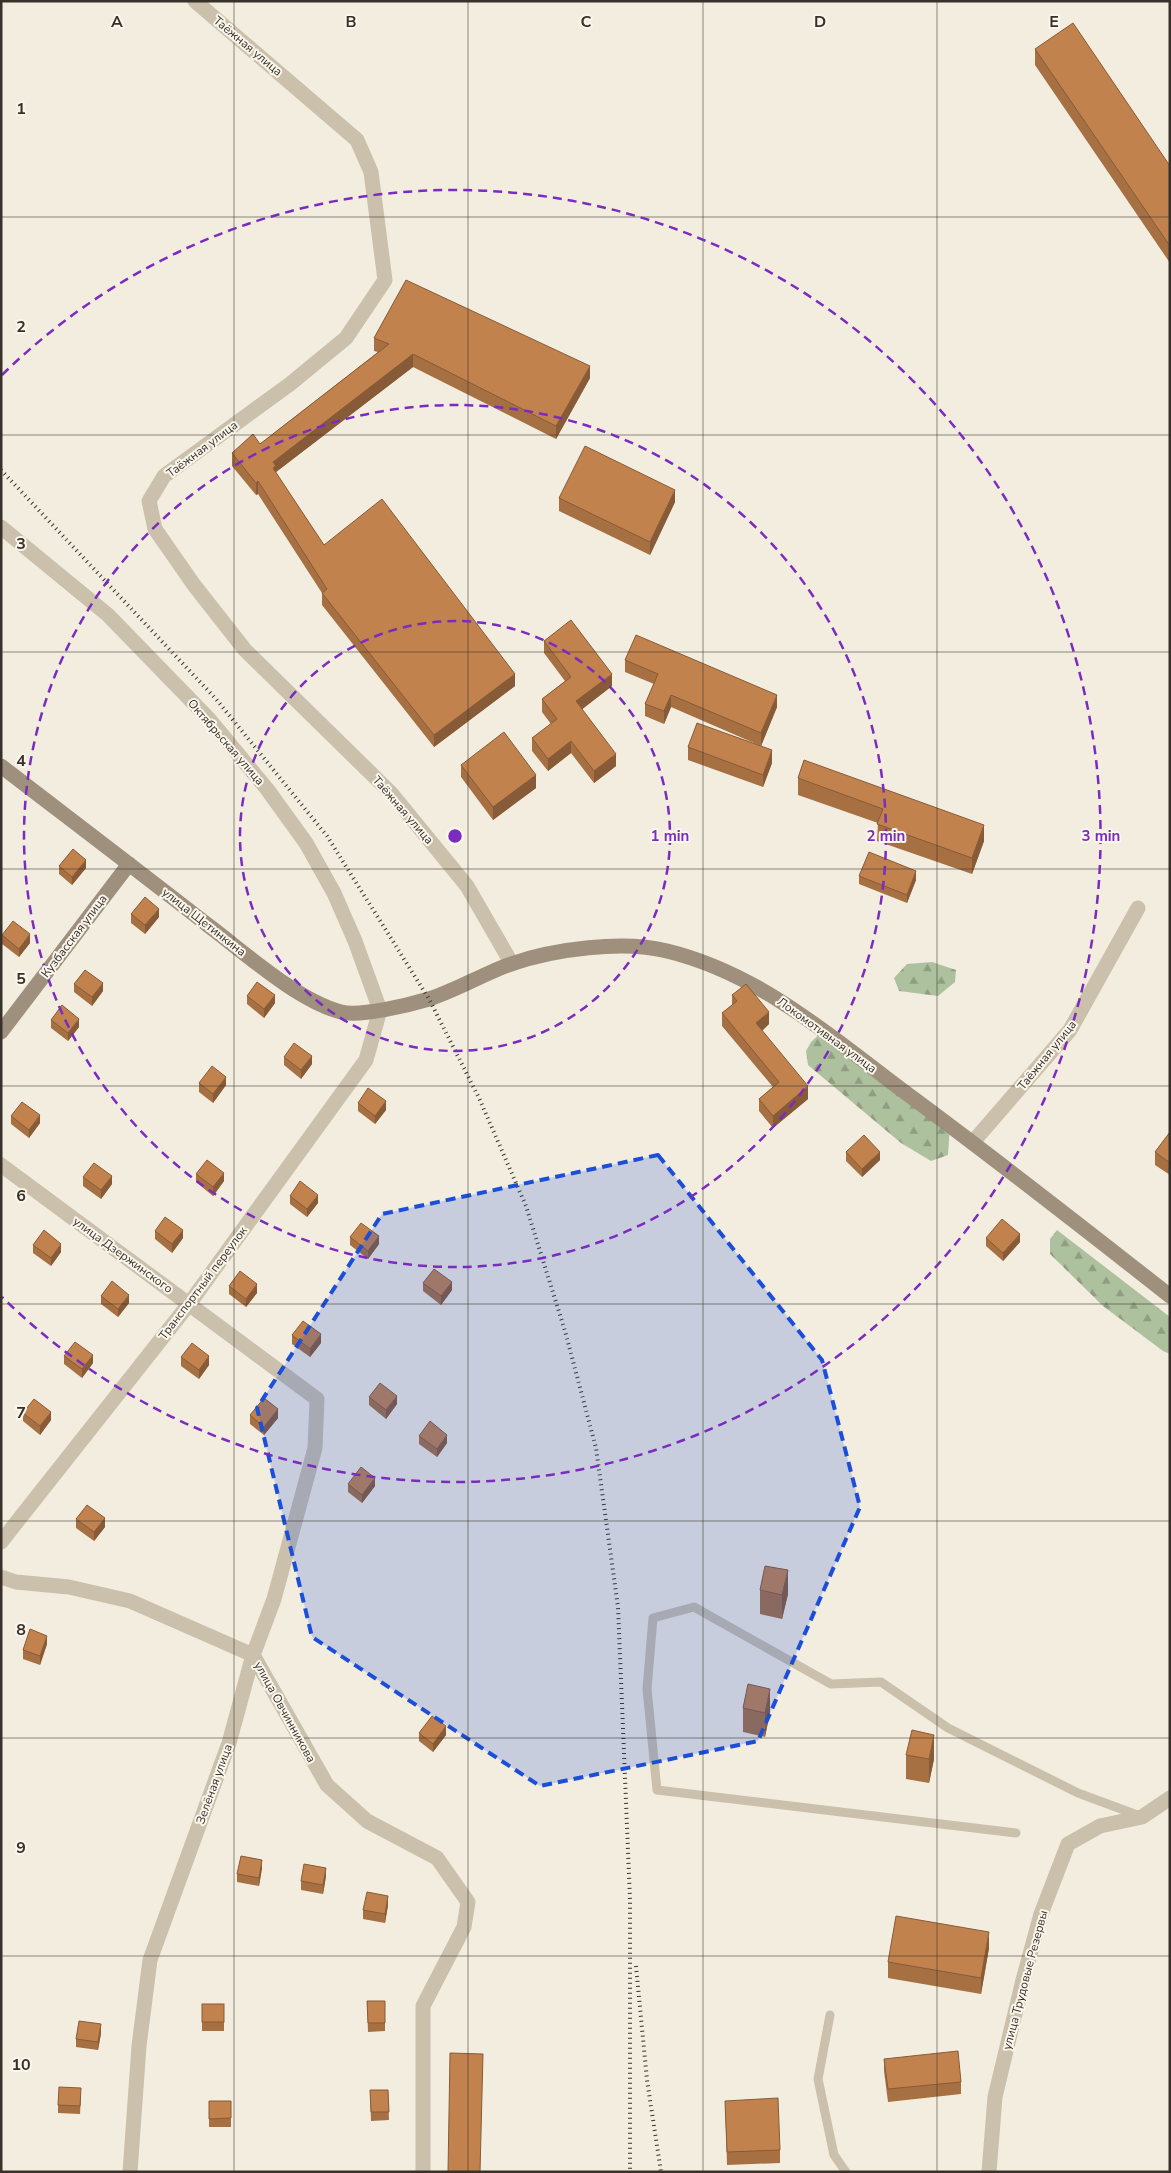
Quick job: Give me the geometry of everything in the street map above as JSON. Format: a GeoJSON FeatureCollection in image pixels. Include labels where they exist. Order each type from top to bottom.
{"type":"FeatureCollection","features":[{"type":"Feature","properties":{"kind":"street","name":"Таёжная улица"},"geometry":{"type":"LineString","coordinates":[[195,1],[357,140],[371,172],[384,280],[346,338],[290,384],[164,476],[149,501],[155,529],[194,585],[245,650],[391,793],[467,886],[512,964]]}},
{"type":"Feature","properties":{"kind":"street","name":"Октябрьская улица"},"geometry":{"type":"LineString","coordinates":[[1,527],[108,615],[209,719],[267,789],[306,842],[334,893],[355,941],[380,1010]]}},
{"type":"Feature","properties":{"kind":"street","name":"улица Щетинкина"},"geometry":{"type":"LineString","coordinates":[[1,766],[250,957],[310,1000],[344,1013],[380,1010],[429,999]]}},
{"type":"Feature","properties":{"kind":"street","name":"Кузбасская улица"},"geometry":{"type":"LineString","coordinates":[[1,1032],[129,864]]}},
{"type":"Feature","properties":{"kind":"street","name":"Таёжная улица"},"geometry":{"type":"LineString","coordinates":[[973,1142],[1070,1030],[1138,908]]}},
{"type":"Feature","properties":{"kind":"street","name":"Локомотивная улица"},"geometry":{"type":"LineString","coordinates":[[429,999],[512,964],[555,952],[627,945],[664,950],[703,961],[746,980],[787,1005],[973,1142],[1170,1296]]}},
{"type":"Feature","properties":{"kind":"street","name":"Транспортный переулок"},"geometry":{"type":"LineString","coordinates":[[1,1542],[189,1304],[366,1060],[380,1010]]}},
{"type":"Feature","properties":{"kind":"street","name":"улица Дзержинского"},"geometry":{"type":"LineString","coordinates":[[1,1165],[317,1399]]}},
{"type":"Feature","properties":{"kind":"street","name":"Зелёная улица"},"geometry":{"type":"LineString","coordinates":[[130,2172],[139,2046],[150,1960],[229,1743],[253,1655],[274,1599],[315,1448],[317,1399]]}},
{"type":"Feature","properties":{"kind":"street","name":"улица Овчинникова"},"geometry":{"type":"LineString","coordinates":[[1,1577],[16,1582],[69,1586],[130,1601],[253,1655],[327,1785],[367,1821],[437,1858],[468,1902],[464,1927],[423,2006],[423,2172]]}},
{"type":"Feature","properties":{"kind":"street","name":"улица Трудовые Резервы"},"geometry":{"type":"LineString","coordinates":[[989,2172],[995,2097],[1040,1914],[1068,1844],[1100,1826],[1142,1817],[1170,1798]]}},
{"type":"Feature","properties":{"kind":"lane"},"geometry":{"type":"LineString","coordinates":[[1016,1833],[657,1790],[647,1689],[653,1618],[694,1607],[831,1684],[882,1682],[948,1728],[1078,1793],[1142,1817]]}},
{"type":"Feature","properties":{"kind":"lane"},"geometry":{"type":"LineString","coordinates":[[830,2015],[818,2079],[834,2155],[846,2172]]}},
{"type":"Feature","properties":{"kind":"highlighted area"},"geometry":{"type":"Polygon","coordinates":[[[658,1155],[822,1360],[860,1507],[758,1741],[540,1786],[312,1637],[257,1408],[382,1214],[658,1155]]]}},
{"type":"Feature","properties":{"kind":"green space"},"geometry":{"type":"Polygon","coordinates":[[[932,962],[956,970],[955,982],[938,996],[899,991],[894,978],[907,964],[932,962]]]}},
{"type":"Feature","properties":{"kind":"green space"},"geometry":{"type":"Polygon","coordinates":[[[823,1031],[950,1125],[948,1155],[931,1161],[901,1143],[808,1065],[806,1051],[811,1042],[823,1031]]]}},
{"type":"Feature","properties":{"kind":"green space"},"geometry":{"type":"Polygon","coordinates":[[[1057,1230],[1170,1317],[1170,1354],[1163,1351],[1103,1306],[1050,1254],[1050,1239],[1057,1230]]]}},
{"type":"Feature","properties":{"kind":"building"},"geometry":{"type":"Polygon","coordinates":[[[1073,23],[1170,166],[1170,246],[1035,49],[1073,23]]]}},
{"type":"Feature","properties":{"kind":"building"},"geometry":{"type":"Polygon","coordinates":[[[406,280],[590,366],[556,426],[413,354],[273,462],[276,466],[273,468],[324,545],[382,499],[515,674],[434,735],[322,593],[327,589],[258,481],[256,483],[232,453],[253,434],[260,444],[389,344],[374,338],[406,280]]]}},
{"type":"Feature","properties":{"kind":"building"},"geometry":{"type":"Polygon","coordinates":[[[585,446],[675,490],[650,542],[559,498],[585,446]]]}},
{"type":"Feature","properties":{"kind":"building"},"geometry":{"type":"Polygon","coordinates":[[[571,620],[612,674],[576,701],[616,754],[594,771],[571,741],[548,759],[532,738],[557,719],[542,699],[571,677],[544,641],[571,620]]]}},
{"type":"Feature","properties":{"kind":"building"},"geometry":{"type":"Polygon","coordinates":[[[636,635],[777,695],[761,733],[671,695],[664,711],[645,704],[658,674],[625,660],[636,635]]]}},
{"type":"Feature","properties":{"kind":"building"},"geometry":{"type":"Polygon","coordinates":[[[697,723],[772,750],[763,775],[688,747],[697,723]]]}},
{"type":"Feature","properties":{"kind":"building"},"geometry":{"type":"Polygon","coordinates":[[[504,732],[536,775],[493,807],[461,765],[504,732]]]}},
{"type":"Feature","properties":{"kind":"building"},"geometry":{"type":"Polygon","coordinates":[[[804,760],[984,825],[972,858],[877,824],[883,809],[798,778],[804,760]]]}},
{"type":"Feature","properties":{"kind":"building"},"geometry":{"type":"Polygon","coordinates":[[[73,849],[86,860],[72,877],[59,866],[73,849]]]}},
{"type":"Feature","properties":{"kind":"building"},"geometry":{"type":"Polygon","coordinates":[[[869,852],[916,871],[907,895],[859,876],[869,852]]]}},
{"type":"Feature","properties":{"kind":"building"},"geometry":{"type":"Polygon","coordinates":[[[145,897],[159,909],[145,925],[131,914],[145,897]]]}},
{"type":"Feature","properties":{"kind":"building"},"geometry":{"type":"Polygon","coordinates":[[[13,921],[30,934],[19,949],[2,935],[13,921]]]}},
{"type":"Feature","properties":{"kind":"building"},"geometry":{"type":"Polygon","coordinates":[[[85,970],[103,983],[92,997],[74,984],[85,970]]]}},
{"type":"Feature","properties":{"kind":"building"},"geometry":{"type":"Polygon","coordinates":[[[257,982],[275,995],[264,1009],[247,996],[257,982]]]}},
{"type":"Feature","properties":{"kind":"building"},"geometry":{"type":"Polygon","coordinates":[[[746,984],[769,1012],[756,1023],[808,1086],[773,1116],[759,1099],[779,1082],[722,1013],[737,1001],[732,995],[746,984]]]}},
{"type":"Feature","properties":{"kind":"building"},"geometry":{"type":"Polygon","coordinates":[[[62,1005],[79,1019],[68,1033],[51,1020],[62,1005]]]}},
{"type":"Feature","properties":{"kind":"building"},"geometry":{"type":"Polygon","coordinates":[[[294,1043],[312,1056],[301,1070],[284,1057],[294,1043]]]}},
{"type":"Feature","properties":{"kind":"building"},"geometry":{"type":"Polygon","coordinates":[[[212,1066],[226,1077],[213,1094],[199,1083],[212,1066]]]}},
{"type":"Feature","properties":{"kind":"building"},"geometry":{"type":"Polygon","coordinates":[[[368,1088],[386,1101],[375,1116],[358,1103],[368,1088]]]}},
{"type":"Feature","properties":{"kind":"building"},"geometry":{"type":"Polygon","coordinates":[[[22,1102],[40,1115],[29,1130],[11,1116],[22,1102]]]}},
{"type":"Feature","properties":{"kind":"building"},"geometry":{"type":"Polygon","coordinates":[[[1170,1132],[1170,1163],[1155,1152],[1170,1132]]]}},
{"type":"Feature","properties":{"kind":"building"},"geometry":{"type":"Polygon","coordinates":[[[864,1135],[880,1152],[862,1169],[846,1152],[864,1135]]]}},
{"type":"Feature","properties":{"kind":"building"},"geometry":{"type":"Polygon","coordinates":[[[207,1160],[224,1173],[213,1187],[196,1174],[207,1160]]]}},
{"type":"Feature","properties":{"kind":"building"},"geometry":{"type":"Polygon","coordinates":[[[94,1163],[112,1176],[101,1190],[83,1177],[94,1163]]]}},
{"type":"Feature","properties":{"kind":"building"},"geometry":{"type":"Polygon","coordinates":[[[300,1181],[318,1195],[307,1209],[290,1196],[300,1181]]]}},
{"type":"Feature","properties":{"kind":"building"},"geometry":{"type":"Polygon","coordinates":[[[165,1217],[183,1230],[172,1244],[155,1231],[165,1217]]]}},
{"type":"Feature","properties":{"kind":"building"},"geometry":{"type":"Polygon","coordinates":[[[1002,1219],[1020,1234],[1003,1253],[986,1238],[1002,1219]]]}},
{"type":"Feature","properties":{"kind":"building"},"geometry":{"type":"Polygon","coordinates":[[[361,1223],[379,1236],[368,1251],[350,1237],[361,1223]]]}},
{"type":"Feature","properties":{"kind":"building"},"geometry":{"type":"Polygon","coordinates":[[[44,1230],[61,1244],[51,1258],[33,1245],[44,1230]]]}},
{"type":"Feature","properties":{"kind":"building"},"geometry":{"type":"Polygon","coordinates":[[[434,1269],[452,1282],[441,1296],[423,1283],[434,1269]]]}},
{"type":"Feature","properties":{"kind":"building"},"geometry":{"type":"Polygon","coordinates":[[[240,1271],[257,1284],[246,1299],[229,1286],[240,1271]]]}},
{"type":"Feature","properties":{"kind":"building"},"geometry":{"type":"Polygon","coordinates":[[[112,1281],[129,1295],[118,1309],[101,1296],[112,1281]]]}},
{"type":"Feature","properties":{"kind":"building"},"geometry":{"type":"Polygon","coordinates":[[[303,1321],[321,1334],[310,1349],[292,1335],[303,1321]]]}},
{"type":"Feature","properties":{"kind":"building"},"geometry":{"type":"Polygon","coordinates":[[[75,1342],[93,1355],[82,1369],[64,1356],[75,1342]]]}},
{"type":"Feature","properties":{"kind":"building"},"geometry":{"type":"Polygon","coordinates":[[[192,1343],[209,1356],[199,1370],[181,1357],[192,1343]]]}},
{"type":"Feature","properties":{"kind":"building"},"geometry":{"type":"Polygon","coordinates":[[[380,1383],[397,1396],[386,1410],[369,1397],[380,1383]]]}},
{"type":"Feature","properties":{"kind":"building"},"geometry":{"type":"Polygon","coordinates":[[[264,1398],[278,1409],[264,1427],[250,1415],[264,1398]]]}},
{"type":"Feature","properties":{"kind":"building"},"geometry":{"type":"Polygon","coordinates":[[[34,1399],[51,1412],[40,1426],[23,1413],[34,1399]]]}},
{"type":"Feature","properties":{"kind":"building"},"geometry":{"type":"Polygon","coordinates":[[[430,1421],[447,1435],[437,1449],[419,1436],[430,1421]]]}},
{"type":"Feature","properties":{"kind":"building"},"geometry":{"type":"Polygon","coordinates":[[[361,1467],[375,1478],[362,1495],[348,1484],[361,1467]]]}},
{"type":"Feature","properties":{"kind":"building"},"geometry":{"type":"Polygon","coordinates":[[[87,1505],[105,1518],[94,1532],[76,1519],[87,1505]]]}},
{"type":"Feature","properties":{"kind":"building"},"geometry":{"type":"Polygon","coordinates":[[[765,1566],[788,1570],[782,1595],[760,1590],[765,1566]]]}},
{"type":"Feature","properties":{"kind":"building"},"geometry":{"type":"Polygon","coordinates":[[[30,1629],[47,1636],[40,1656],[23,1650],[30,1629]]]}},
{"type":"Feature","properties":{"kind":"building"},"geometry":{"type":"Polygon","coordinates":[[[748,1684],[770,1689],[765,1713],[743,1708],[748,1684]]]}},
{"type":"Feature","properties":{"kind":"building"},"geometry":{"type":"Polygon","coordinates":[[[432,1716],[446,1726],[433,1744],[419,1733],[432,1716]]]}},
{"type":"Feature","properties":{"kind":"building"},"geometry":{"type":"Polygon","coordinates":[[[912,1730],[934,1735],[929,1759],[906,1755],[912,1730]]]}},
{"type":"Feature","properties":{"kind":"building"},"geometry":{"type":"Polygon","coordinates":[[[241,1856],[262,1860],[259,1878],[237,1874],[241,1856]]]}},
{"type":"Feature","properties":{"kind":"building"},"geometry":{"type":"Polygon","coordinates":[[[304,1864],[326,1868],[323,1885],[301,1881],[304,1864]]]}},
{"type":"Feature","properties":{"kind":"building"},"geometry":{"type":"Polygon","coordinates":[[[367,1892],[388,1896],[385,1914],[363,1910],[367,1892]]]}},
{"type":"Feature","properties":{"kind":"building"},"geometry":{"type":"Polygon","coordinates":[[[896,1916],[989,1932],[981,1978],[888,1962],[896,1916]]]}},
{"type":"Feature","properties":{"kind":"building"},"geometry":{"type":"Polygon","coordinates":[[[367,2001],[385,2001],[385,2023],[368,2023],[367,2001]]]}},
{"type":"Feature","properties":{"kind":"building"},"geometry":{"type":"Polygon","coordinates":[[[202,2004],[224,2004],[224,2022],[202,2022],[202,2004]]]}},
{"type":"Feature","properties":{"kind":"building"},"geometry":{"type":"Polygon","coordinates":[[[79,2021],[101,2024],[98,2042],[76,2039],[79,2021]]]}},
{"type":"Feature","properties":{"kind":"building"},"geometry":{"type":"Polygon","coordinates":[[[958,2051],[961,2082],[888,2089],[884,2059],[958,2051]]]}},
{"type":"Feature","properties":{"kind":"building"},"geometry":{"type":"Polygon","coordinates":[[[450,2053],[483,2054],[480,2172],[448,2172],[450,2053]]]}},
{"type":"Feature","properties":{"kind":"building"},"geometry":{"type":"Polygon","coordinates":[[[59,2087],[81,2088],[80,2106],[58,2105],[59,2087]]]}},
{"type":"Feature","properties":{"kind":"building"},"geometry":{"type":"Polygon","coordinates":[[[370,2090],[388,2090],[389,2112],[371,2112],[370,2090]]]}},
{"type":"Feature","properties":{"kind":"building"},"geometry":{"type":"Polygon","coordinates":[[[778,2098],[780,2150],[727,2152],[725,2101],[778,2098]]]}},
{"type":"Feature","properties":{"kind":"building"},"geometry":{"type":"Polygon","coordinates":[[[209,2101],[231,2101],[231,2118],[209,2119],[209,2101]]]}},
{"type":"Feature","properties":{"kind":"railway"},"geometry":{"type":"LineString","coordinates":[[1,470],[216,699],[327,836],[429,999],[479,1098],[526,1206],[565,1331],[596,1448],[618,1607],[630,1899],[630,2172]]}},
{"type":"Feature","properties":{"kind":"railway"},"geometry":{"type":"LineString","coordinates":[[636,1966],[647,2080],[661,2172]]}}]}
